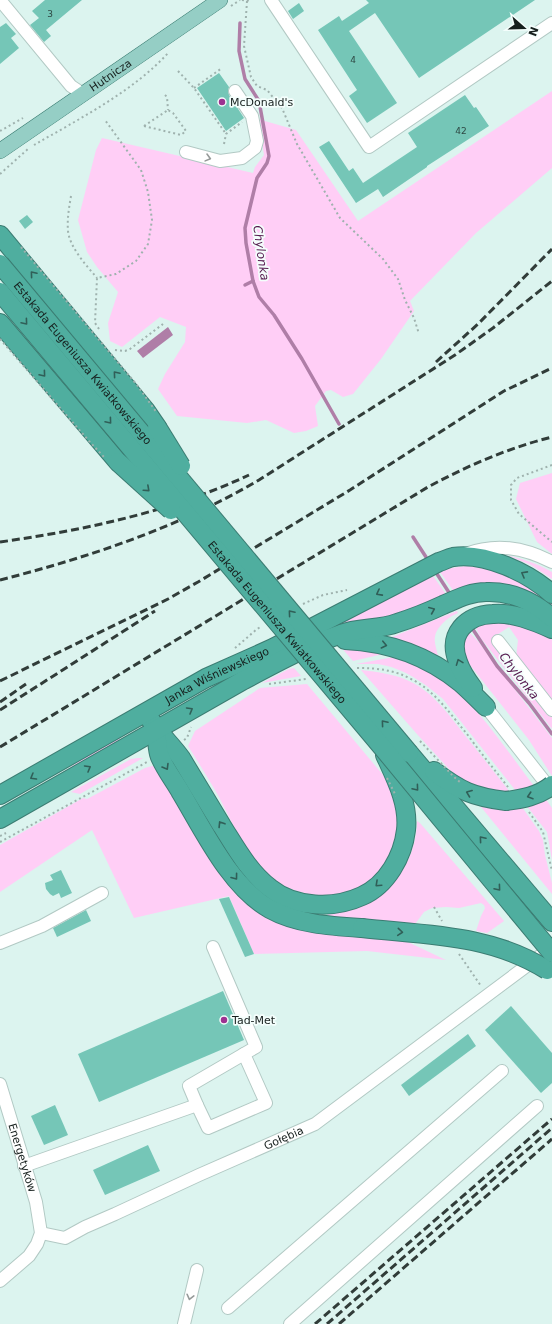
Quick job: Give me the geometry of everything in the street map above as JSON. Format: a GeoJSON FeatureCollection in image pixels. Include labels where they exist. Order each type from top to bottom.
{"type":"FeatureCollection","features":[{"type":"Feature","properties":{"kind":"highway"},"geometry":{"type":"LineString","coordinates":[[0,235],[18,250],[146,411],[164,437],[209,514]]}},
{"type":"Feature","properties":{"kind":"highway","name":"Estakada Eugeniusza Kwiatkowskiego"},"geometry":{"type":"LineString","coordinates":[[0,264],[209,514],[413,746],[552,922]]}},
{"type":"Feature","properties":{"kind":"highway","name":"Estakada Eugeniusza Kwiatkowskiego"},"geometry":{"type":"LineString","coordinates":[[0,292],[382,747],[552,953]]}},
{"type":"Feature","properties":{"kind":"highway"},"geometry":{"type":"LineString","coordinates":[[0,323],[118,462],[221,555]]}},
{"type":"Feature","properties":{"kind":"highway"},"geometry":{"type":"LineString","coordinates":[[446,560],[482,559],[507,566],[536,581],[552,594]]}},
{"type":"Feature","properties":{"kind":"highway","name":"Janka Wiśniewskiego"},"geometry":{"type":"LineString","coordinates":[[0,795],[206,678],[273,648],[446,560]]}},
{"type":"Feature","properties":{"kind":"highway"},"geometry":{"type":"LineString","coordinates":[[318,644],[341,633],[375,629],[395,624],[467,594],[485,592],[504,593],[534,604],[552,618]]}},
{"type":"Feature","properties":{"kind":"highway"},"geometry":{"type":"LineString","coordinates":[[486,707],[469,683],[457,661],[455,646],[456,636],[460,627],[479,616],[492,614],[517,616],[552,629]]}},
{"type":"Feature","properties":{"kind":"highway"},"geometry":{"type":"LineString","coordinates":[[318,644],[335,640],[357,640],[404,650],[437,666],[461,683],[486,707]]}},
{"type":"Feature","properties":{"kind":"highway","name":"Janka Wiśniewskiego"},"geometry":{"type":"LineString","coordinates":[[0,819],[242,681],[318,644]]}},
{"type":"Feature","properties":{"kind":"highway"},"geometry":{"type":"LineString","coordinates":[[145,712],[156,730],[173,746],[250,868],[270,888],[284,896],[302,903],[321,905],[345,902],[363,896],[376,886],[392,870],[401,853],[406,830],[406,810],[399,786],[382,747]]}},
{"type":"Feature","properties":{"kind":"highway"},"geometry":{"type":"LineString","coordinates":[[156,730],[159,755],[221,859],[242,886],[254,898],[269,908],[283,915],[326,925],[454,937],[481,942],[516,954],[536,963],[552,973]]}},
{"type":"Feature","properties":{"kind":"highway"},"geometry":{"type":"LineString","coordinates":[[413,746],[452,785],[466,793],[480,797],[506,801],[521,799],[539,793],[552,785]]}},
{"type":"Feature","properties":{"kind":"main road","name":"Hutnicza"},"geometry":{"type":"LineString","coordinates":[[0,151],[220,0]]}},
{"type":"Feature","properties":{"kind":"street"},"geometry":{"type":"LineString","coordinates":[[0,0],[71,86],[83,94]]}},
{"type":"Feature","properties":{"kind":"street"},"geometry":{"type":"LineString","coordinates":[[271,0],[369,147],[552,23]]}},
{"type":"Feature","properties":{"kind":"street"},"geometry":{"type":"LineString","coordinates":[[186,152],[220,161],[230,159],[236,151],[256,138],[252,116],[235,91]]}},
{"type":"Feature","properties":{"kind":"street","name":"Janka Wiśniewskiego"},"geometry":{"type":"LineString","coordinates":[[446,560],[480,549],[507,548],[521,549],[552,562]]}},
{"type":"Feature","properties":{"kind":"street"},"geometry":{"type":"LineString","coordinates":[[498,642],[552,710]]}},
{"type":"Feature","properties":{"kind":"street"},"geometry":{"type":"LineString","coordinates":[[486,707],[552,792]]}},
{"type":"Feature","properties":{"kind":"street"},"geometry":{"type":"LineString","coordinates":[[0,943],[42,926],[102,893]]}},
{"type":"Feature","properties":{"kind":"street"},"geometry":{"type":"LineString","coordinates":[[213,947],[256,1047],[189,1086],[208,1128],[266,1103],[244,1054]]}},
{"type":"Feature","properties":{"kind":"street","name":"Gołębia"},"geometry":{"type":"LineString","coordinates":[[41,1233],[65,1238],[85,1227],[216,1167],[315,1124],[552,947]]}},
{"type":"Feature","properties":{"kind":"street"},"geometry":{"type":"LineString","coordinates":[[228,1308],[502,1071]]}},
{"type":"Feature","properties":{"kind":"street","name":"Energetyków"},"geometry":{"type":"LineString","coordinates":[[0,1084],[36,1202],[41,1233]]}},
{"type":"Feature","properties":{"kind":"street"},"geometry":{"type":"LineString","coordinates":[[24,1166],[197,1106]]}},
{"type":"Feature","properties":{"kind":"street"},"geometry":{"type":"LineString","coordinates":[[290,1324],[537,1106]]}},
{"type":"Feature","properties":{"kind":"street"},"geometry":{"type":"LineString","coordinates":[[0,1281],[29,1256],[37,1244],[41,1233]]}},
{"type":"Feature","properties":{"kind":"street"},"geometry":{"type":"LineString","coordinates":[[184,1324],[197,1270]]}},
{"type":"Feature","properties":{"kind":"path"},"geometry":{"type":"LineString","coordinates":[[242,0],[248,0],[244,46],[251,77],[257,86],[267,90],[282,108],[297,144],[340,218],[383,259],[398,278],[419,334]]}},
{"type":"Feature","properties":{"kind":"path"},"geometry":{"type":"LineString","coordinates":[[194,88],[222,68]]}},
{"type":"Feature","properties":{"kind":"path"},"geometry":{"type":"LineString","coordinates":[[0,174],[31,147],[98,108],[153,69]]}},
{"type":"Feature","properties":{"kind":"path"},"geometry":{"type":"LineString","coordinates":[[178,71],[194,88],[226,134]]}},
{"type":"Feature","properties":{"kind":"path"},"geometry":{"type":"LineString","coordinates":[[165,95],[167,97],[168,110]]}},
{"type":"Feature","properties":{"kind":"path"},"geometry":{"type":"LineString","coordinates":[[168,110],[173,113],[186,131],[181,135],[144,126],[162,114],[168,110]]}},
{"type":"Feature","properties":{"kind":"path"},"geometry":{"type":"LineString","coordinates":[[224,144],[226,134],[252,116]]}},
{"type":"Feature","properties":{"kind":"path"},"geometry":{"type":"LineString","coordinates":[[97,278],[116,274],[136,261],[148,244],[152,220],[148,192],[141,170],[105,120]]}},
{"type":"Feature","properties":{"kind":"path"},"geometry":{"type":"LineString","coordinates":[[71,196],[68,217],[68,232],[81,259],[97,278],[95,323],[102,335]]}},
{"type":"Feature","properties":{"kind":"path"},"geometry":{"type":"LineString","coordinates":[[18,250],[137,385],[158,414]]}},
{"type":"Feature","properties":{"kind":"path"},"geometry":{"type":"LineString","coordinates":[[110,346],[115,350],[125,351],[163,324]]}},
{"type":"Feature","properties":{"kind":"path"},"geometry":{"type":"LineString","coordinates":[[0,339],[88,441],[105,458]]}},
{"type":"Feature","properties":{"kind":"path"},"geometry":{"type":"LineString","coordinates":[[552,465],[516,478],[511,485],[511,500],[519,514],[552,542]]}},
{"type":"Feature","properties":{"kind":"path"},"geometry":{"type":"LineString","coordinates":[[299,598],[304,604]]}},
{"type":"Feature","properties":{"kind":"path"},"geometry":{"type":"LineString","coordinates":[[261,624],[266,630]]}},
{"type":"Feature","properties":{"kind":"path"},"geometry":{"type":"LineString","coordinates":[[352,663],[356,669],[378,668],[400,674],[414,680],[432,694],[445,707],[509,787]]}},
{"type":"Feature","properties":{"kind":"path"},"geometry":{"type":"LineString","coordinates":[[306,678],[311,684]]}},
{"type":"Feature","properties":{"kind":"path"},"geometry":{"type":"LineString","coordinates":[[262,685],[312,678]]}},
{"type":"Feature","properties":{"kind":"path"},"geometry":{"type":"LineString","coordinates":[[413,746],[461,783]]}},
{"type":"Feature","properties":{"kind":"path"},"geometry":{"type":"LineString","coordinates":[[0,842],[82,796],[148,762]]}},
{"type":"Feature","properties":{"kind":"path"},"geometry":{"type":"LineString","coordinates":[[386,776],[396,796]]}},
{"type":"Feature","properties":{"kind":"path"},"geometry":{"type":"LineString","coordinates":[[527,810],[543,832],[552,871]]}},
{"type":"Feature","properties":{"kind":"shaded area"},"geometry":{"type":"Polygon","coordinates":[[[552,91],[552,168],[476,233],[410,301],[414,311],[381,359],[353,394],[343,397],[331,390],[326,391],[315,406],[318,426],[306,431],[294,433],[266,420],[247,423],[177,416],[158,389],[165,374],[185,342],[186,327],[160,317],[122,347],[110,341],[108,323],[118,292],[97,267],[87,252],[78,220],[96,150],[102,138],[253,173],[255,167],[264,155],[258,119],[296,130],[358,221],[552,91]]]}},
{"type":"Feature","properties":{"kind":"shaded area"},"geometry":{"type":"Polygon","coordinates":[[[168,327],[173,335],[143,358],[137,351],[168,327]]]}},
{"type":"Feature","properties":{"kind":"shaded area"},"geometry":{"type":"Polygon","coordinates":[[[552,473],[552,554],[537,542],[516,499],[520,483],[552,473]]]}},
{"type":"Feature","properties":{"kind":"shaded area"},"geometry":{"type":"Polygon","coordinates":[[[506,555],[530,562],[552,572],[552,579],[531,565],[506,555]]]}},
{"type":"Feature","properties":{"kind":"shaded area"},"geometry":{"type":"Polygon","coordinates":[[[466,566],[505,571],[552,602],[552,610],[455,593],[440,572],[466,566]]]}},
{"type":"Feature","properties":{"kind":"shaded area"},"geometry":{"type":"Polygon","coordinates":[[[433,576],[448,597],[422,609],[326,629],[416,582],[433,576]]]}},
{"type":"Feature","properties":{"kind":"shaded area"},"geometry":{"type":"Polygon","coordinates":[[[457,611],[458,613],[451,616],[436,632],[435,643],[438,656],[437,658],[392,639],[392,637],[457,611]]]}},
{"type":"Feature","properties":{"kind":"shaded area"},"geometry":{"type":"Polygon","coordinates":[[[498,619],[552,636],[552,707],[516,657],[518,640],[509,627],[492,638],[552,717],[552,729],[480,637],[475,626],[498,619]]]}},
{"type":"Feature","properties":{"kind":"shaded area"},"geometry":{"type":"Polygon","coordinates":[[[468,631],[477,640],[552,738],[552,776],[529,740],[466,660],[461,651],[468,631]]]}},
{"type":"Feature","properties":{"kind":"shaded area"},"geometry":{"type":"Polygon","coordinates":[[[340,646],[396,651],[353,661],[340,646]]]}},
{"type":"Feature","properties":{"kind":"shaded area"},"geometry":{"type":"Polygon","coordinates":[[[399,656],[436,674],[459,693],[493,731],[534,786],[516,791],[443,699],[421,682],[405,673],[387,666],[378,664],[356,664],[399,656]]]}},
{"type":"Feature","properties":{"kind":"shaded area"},"geometry":{"type":"Polygon","coordinates":[[[294,668],[301,676],[262,683],[289,669],[294,668]]]}},
{"type":"Feature","properties":{"kind":"shaded area"},"geometry":{"type":"Polygon","coordinates":[[[361,670],[398,677],[409,681],[426,692],[448,714],[510,792],[483,792],[466,785],[416,733],[361,670]]]}},
{"type":"Feature","properties":{"kind":"shaded area"},"geometry":{"type":"Polygon","coordinates":[[[307,684],[383,775],[394,797],[399,816],[398,832],[395,843],[379,874],[373,880],[361,887],[334,895],[305,893],[292,889],[279,883],[259,866],[244,845],[215,790],[188,746],[195,731],[260,688],[307,684]]]}},
{"type":"Feature","properties":{"kind":"shaded area"},"geometry":{"type":"Polygon","coordinates":[[[115,736],[120,737],[119,743],[55,778],[115,736]]]}},
{"type":"Feature","properties":{"kind":"shaded area"},"geometry":{"type":"Polygon","coordinates":[[[143,758],[80,794],[71,792],[131,759],[143,758]]]}},
{"type":"Feature","properties":{"kind":"shaded area"},"geometry":{"type":"Polygon","coordinates":[[[152,766],[156,767],[234,892],[255,909],[278,922],[299,929],[397,939],[410,943],[446,960],[367,951],[254,954],[229,896],[134,918],[92,830],[0,892],[0,845],[83,798],[87,799],[145,768],[152,766]]]}},
{"type":"Feature","properties":{"kind":"shaded area"},"geometry":{"type":"Polygon","coordinates":[[[545,798],[552,808],[552,860],[547,832],[526,805],[545,798]]]}},
{"type":"Feature","properties":{"kind":"shaded area"},"geometry":{"type":"Polygon","coordinates":[[[481,807],[510,809],[522,807],[539,831],[543,840],[552,883],[552,894],[481,807]]]}},
{"type":"Feature","properties":{"kind":"shaded area"},"geometry":{"type":"Polygon","coordinates":[[[417,821],[504,921],[487,933],[476,931],[485,908],[481,903],[459,908],[432,908],[424,912],[415,924],[327,917],[328,914],[345,911],[360,906],[401,872],[412,851],[417,821]]]}},
{"type":"Feature","properties":{"kind":"building"},"geometry":{"type":"Polygon","coordinates":[[[45,0],[82,0],[46,30],[51,36],[44,42],[30,25],[39,18],[32,11],[45,0]]]}},
{"type":"Feature","properties":{"kind":"building"},"geometry":{"type":"Polygon","coordinates":[[[366,0],[535,0],[419,78],[375,13],[349,31],[397,103],[367,123],[349,96],[357,90],[318,30],[339,16],[342,21],[369,3],[366,0]]]}},
{"type":"Feature","properties":{"kind":"building"},"geometry":{"type":"Polygon","coordinates":[[[299,3],[304,11],[293,19],[288,11],[299,3]]]}},
{"type":"Feature","properties":{"kind":"building"},"geometry":{"type":"Polygon","coordinates":[[[6,23],[16,34],[11,38],[19,48],[0,64],[0,27],[6,23]]]}},
{"type":"Feature","properties":{"kind":"building","name":"McDonald's"},"geometry":{"type":"Polygon","coordinates":[[[219,73],[229,87],[229,95],[244,118],[226,131],[197,88],[219,73]]]}},
{"type":"Feature","properties":{"kind":"building"},"geometry":{"type":"Polygon","coordinates":[[[465,95],[474,108],[476,107],[489,126],[427,166],[383,197],[378,189],[356,203],[319,147],[329,141],[349,171],[353,168],[363,183],[417,147],[408,133],[465,95]]]}},
{"type":"Feature","properties":{"kind":"building"},"geometry":{"type":"Polygon","coordinates":[[[27,215],[33,222],[25,229],[19,221],[27,215]]]}},
{"type":"Feature","properties":{"kind":"building"},"geometry":{"type":"Polygon","coordinates":[[[61,870],[72,893],[61,898],[59,893],[53,896],[50,894],[46,889],[45,883],[53,880],[50,875],[61,870]]]}},
{"type":"Feature","properties":{"kind":"building"},"geometry":{"type":"Polygon","coordinates":[[[229,897],[254,954],[245,957],[219,899],[229,897]]]}},
{"type":"Feature","properties":{"kind":"building"},"geometry":{"type":"Polygon","coordinates":[[[86,910],[91,921],[57,937],[53,928],[86,910]]]}},
{"type":"Feature","properties":{"kind":"building"},"geometry":{"type":"Polygon","coordinates":[[[223,991],[244,1040],[99,1102],[78,1054],[223,991]]]}},
{"type":"Feature","properties":{"kind":"building"},"geometry":{"type":"Polygon","coordinates":[[[511,1006],[552,1053],[552,1083],[541,1093],[485,1030],[511,1006]]]}},
{"type":"Feature","properties":{"kind":"building"},"geometry":{"type":"Polygon","coordinates":[[[468,1034],[476,1046],[409,1096],[401,1085],[468,1034]]]}},
{"type":"Feature","properties":{"kind":"building"},"geometry":{"type":"Polygon","coordinates":[[[55,1105],[68,1135],[44,1145],[31,1116],[55,1105]]]}},
{"type":"Feature","properties":{"kind":"building"},"geometry":{"type":"Polygon","coordinates":[[[148,1145],[160,1171],[105,1195],[93,1170],[148,1145]]]}},
{"type":"Feature","properties":{"kind":"waterway","name":"Chylonka"},"geometry":{"type":"LineString","coordinates":[[240,23],[239,51],[245,79],[259,101],[269,156],[267,163],[257,178],[245,228],[246,243],[253,281],[259,297],[274,315],[302,359],[339,424]]}},
{"type":"Feature","properties":{"kind":"waterway"},"geometry":{"type":"LineString","coordinates":[[245,285],[253,281]]}},
{"type":"Feature","properties":{"kind":"waterway","name":"Chylonka"},"geometry":{"type":"LineString","coordinates":[[413,537],[426,557]]}},
{"type":"Feature","properties":{"kind":"waterway","name":"Chylonka"},"geometry":{"type":"LineString","coordinates":[[437,574],[450,594]]}},
{"type":"Feature","properties":{"kind":"waterway","name":"Chylonka"},"geometry":{"type":"LineString","coordinates":[[472,628],[497,666],[529,703],[552,734]]}},
{"type":"Feature","properties":{"kind":"railway"},"geometry":{"type":"LineString","coordinates":[[436,362],[478,324],[552,249]]}},
{"type":"Feature","properties":{"kind":"railway"},"geometry":{"type":"LineString","coordinates":[[0,580],[100,551],[166,526],[229,497],[259,480],[455,355],[493,328],[552,281]]}},
{"type":"Feature","properties":{"kind":"railway"},"geometry":{"type":"LineString","coordinates":[[0,681],[168,599],[198,582],[350,490],[504,391],[552,368]]}},
{"type":"Feature","properties":{"kind":"railway"},"geometry":{"type":"LineString","coordinates":[[0,747],[428,487],[488,458],[520,446],[552,437]]}},
{"type":"Feature","properties":{"kind":"railway"},"geometry":{"type":"LineString","coordinates":[[0,542],[64,532],[127,518],[189,499],[249,475]]}},
{"type":"Feature","properties":{"kind":"railway"},"geometry":{"type":"LineString","coordinates":[[0,710],[155,611]]}},
{"type":"Feature","properties":{"kind":"railway"},"geometry":{"type":"LineString","coordinates":[[0,702],[26,684]]}},
{"type":"Feature","properties":{"kind":"railway"},"geometry":{"type":"LineString","coordinates":[[315,1324],[552,1119]]}},
{"type":"Feature","properties":{"kind":"railway"},"geometry":{"type":"LineString","coordinates":[[327,1324],[552,1128]]}},
{"type":"Feature","properties":{"kind":"railway"},"geometry":{"type":"LineString","coordinates":[[339,1324],[552,1139]]}},
{"type":"Feature","properties":{"kind":"place","name":"McDonald's"},"geometry":{"type":"Point","coordinates":[222,102]}},
{"type":"Feature","properties":{"kind":"place","name":"Tad-Met"},"geometry":{"type":"Point","coordinates":[224,1020]}}]}
